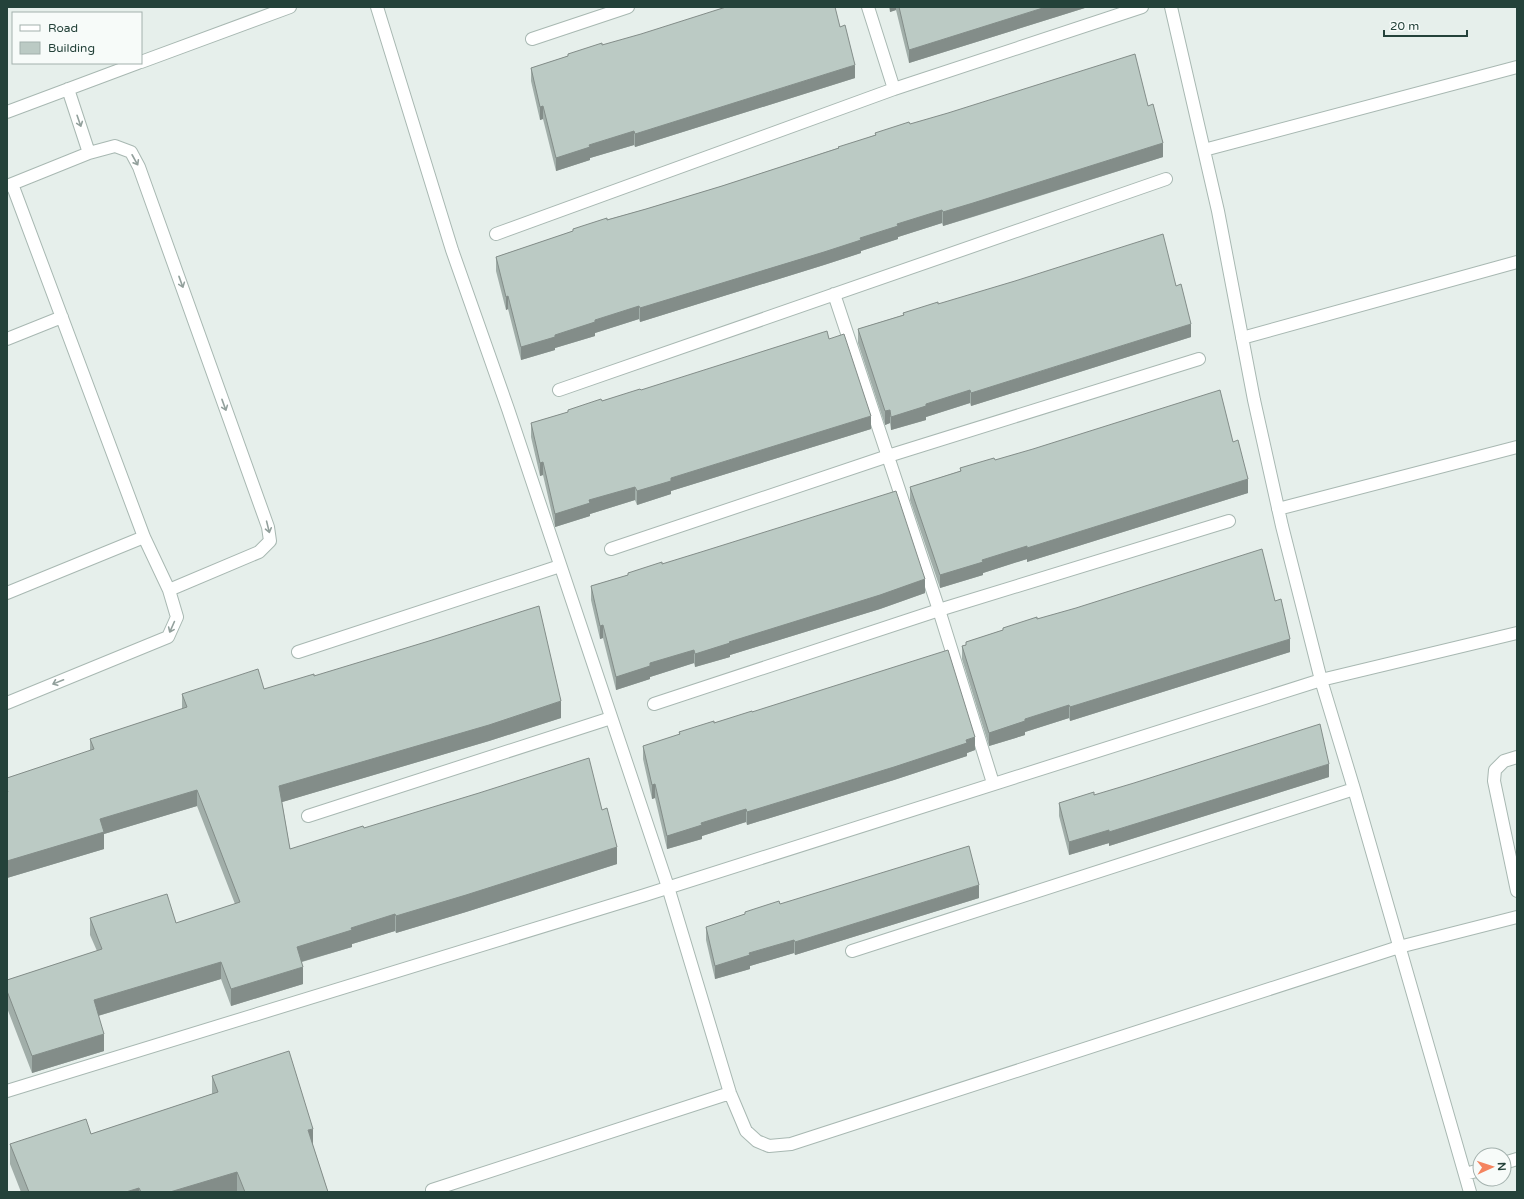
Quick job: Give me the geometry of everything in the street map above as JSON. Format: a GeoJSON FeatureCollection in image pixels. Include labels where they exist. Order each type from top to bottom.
{"type":"FeatureCollection","features":[{"type":"Feature","properties":{"kind":"street"},"geometry":{"type":"LineString","coordinates":[[142,62],[290,7]]}},
{"type":"Feature","properties":{"kind":"street"},"geometry":{"type":"LineString","coordinates":[[377,7],[452,250],[508,409],[610,718],[668,887],[730,1093],[746,1131],[757,1141],[769,1146],[791,1144],[1399,947],[1517,917]]}},
{"type":"Feature","properties":{"kind":"street"},"geometry":{"type":"LineString","coordinates":[[532,39],[628,7]]}},
{"type":"Feature","properties":{"kind":"street"},"geometry":{"type":"LineString","coordinates":[[868,7],[894,89]]}},
{"type":"Feature","properties":{"kind":"street"},"geometry":{"type":"LineString","coordinates":[[496,234],[894,89],[1142,7]]}},
{"type":"Feature","properties":{"kind":"street"},"geometry":{"type":"LineString","coordinates":[[1171,7],[1218,211],[1242,338],[1278,509],[1321,680],[1354,789],[1470,1192]]}},
{"type":"Feature","properties":{"kind":"street"},"geometry":{"type":"LineString","coordinates":[[7,112],[137,64]]}},
{"type":"Feature","properties":{"kind":"street"},"geometry":{"type":"LineString","coordinates":[[1204,150],[1517,66]]}},
{"type":"Feature","properties":{"kind":"street"},"geometry":{"type":"LineString","coordinates":[[68,89],[89,153]]}},
{"type":"Feature","properties":{"kind":"street"},"geometry":{"type":"LineString","coordinates":[[7,703],[168,636],[177,617],[169,590],[144,536],[62,317],[10,185],[89,153],[115,146],[131,152],[139,167],[268,527],[270,541],[260,552],[169,590]]}},
{"type":"Feature","properties":{"kind":"street"},"geometry":{"type":"LineString","coordinates":[[559,390],[1166,179]]}},
{"type":"Feature","properties":{"kind":"street"},"geometry":{"type":"LineString","coordinates":[[1242,338],[1517,262]]}},
{"type":"Feature","properties":{"kind":"street"},"geometry":{"type":"LineString","coordinates":[[834,294],[939,610],[993,783]]}},
{"type":"Feature","properties":{"kind":"street"},"geometry":{"type":"LineString","coordinates":[[7,339],[62,317]]}},
{"type":"Feature","properties":{"kind":"street"},"geometry":{"type":"LineString","coordinates":[[611,549],[888,456],[1199,359]]}},
{"type":"Feature","properties":{"kind":"street"},"geometry":{"type":"LineString","coordinates":[[1278,509],[1517,447]]}},
{"type":"Feature","properties":{"kind":"street"},"geometry":{"type":"LineString","coordinates":[[654,704],[939,610],[1229,521]]}},
{"type":"Feature","properties":{"kind":"street"},"geometry":{"type":"LineString","coordinates":[[7,593],[144,536]]}},
{"type":"Feature","properties":{"kind":"street"},"geometry":{"type":"LineString","coordinates":[[298,652],[560,566]]}},
{"type":"Feature","properties":{"kind":"street"},"geometry":{"type":"LineString","coordinates":[[7,1090],[668,887],[1321,680],[1517,633]]}},
{"type":"Feature","properties":{"kind":"street"},"geometry":{"type":"LineString","coordinates":[[308,816],[610,718]]}},
{"type":"Feature","properties":{"kind":"street"},"geometry":{"type":"LineString","coordinates":[[1517,757],[1504,761],[1495,770],[1494,782],[1517,891]]}},
{"type":"Feature","properties":{"kind":"street"},"geometry":{"type":"LineString","coordinates":[[852,951],[1354,789]]}},
{"type":"Feature","properties":{"kind":"street"},"geometry":{"type":"LineString","coordinates":[[432,1190],[730,1093]]}},
{"type":"Feature","properties":{"kind":"street"},"geometry":{"type":"LineString","coordinates":[[1465,1174],[1472,1172]]}},
{"type":"Feature","properties":{"kind":"building"},"geometry":{"type":"Polygon","coordinates":[[[726,7],[835,7],[840,27],[845,25],[855,65],[635,134],[634,131],[589,145],[590,147],[556,158],[543,106],[540,107],[531,68],[602,43],[602,45],[641,34],[726,7]]]}},
{"type":"Feature","properties":{"kind":"building"},"geometry":{"type":"Polygon","coordinates":[[[899,7],[1046,7],[909,50],[899,7]]]}},
{"type":"Feature","properties":{"kind":"building"},"geometry":{"type":"Polygon","coordinates":[[[1135,54],[1148,106],[1153,104],[1163,143],[973,203],[943,212],[942,210],[897,224],[898,226],[860,238],[861,240],[640,308],[639,306],[595,320],[595,322],[555,335],[555,337],[521,347],[496,257],[607,218],[607,220],[646,209],[839,148],[838,147],[876,135],[875,133],[909,122],[910,124],[948,113],[1135,54]]]}},
{"type":"Feature","properties":{"kind":"building"},"geometry":{"type":"Polygon","coordinates":[[[1163,234],[1176,286],[1181,284],[1191,324],[971,393],[970,390],[891,417],[890,410],[885,411],[858,329],[904,315],[903,313],[938,302],[938,304],[1015,281],[1163,234]]]}},
{"type":"Feature","properties":{"kind":"building"},"geometry":{"type":"Polygon","coordinates":[[[827,331],[829,339],[844,334],[871,416],[671,478],[671,481],[637,491],[635,487],[589,500],[590,503],[555,514],[543,462],[540,463],[531,423],[568,412],[568,410],[601,399],[602,401],[640,389],[641,390],[827,331]]]}},
{"type":"Feature","properties":{"kind":"building"},"geometry":{"type":"Polygon","coordinates":[[[1220,390],[1233,442],[1238,440],[1248,479],[1027,548],[1027,546],[982,560],[983,562],[940,575],[910,487],[961,471],[960,468],[1033,449],[1220,390]]]}},
{"type":"Feature","properties":{"kind":"building"},"geometry":{"type":"Polygon","coordinates":[[[896,491],[925,579],[880,595],[695,654],[694,650],[650,663],[650,666],[616,677],[603,625],[600,626],[591,586],[628,575],[628,573],[662,562],[662,564],[896,491]]]}},
{"type":"Feature","properties":{"kind":"building"},"geometry":{"type":"Polygon","coordinates":[[[1262,549],[1275,601],[1281,599],[1290,639],[1070,707],[1069,705],[1025,719],[1025,721],[989,733],[962,646],[966,645],[966,642],[1037,617],[1037,619],[1076,608],[1262,549]]]}},
{"type":"Feature","properties":{"kind":"building"},"geometry":{"type":"Polygon","coordinates":[[[539,606],[561,701],[489,725],[279,786],[290,849],[363,826],[364,828],[479,793],[589,758],[602,810],[607,808],[617,847],[466,895],[396,916],[395,914],[351,928],[352,930],[297,947],[303,967],[231,989],[221,962],[94,1000],[104,1034],[32,1056],[7,991],[7,980],[102,949],[90,918],[167,894],[176,923],[240,902],[197,790],[100,819],[104,832],[7,861],[7,778],[94,749],[90,739],[187,707],[182,694],[258,669],[264,689],[314,674],[314,676],[539,606]]]}},
{"type":"Feature","properties":{"kind":"building"},"geometry":{"type":"Polygon","coordinates":[[[948,650],[975,737],[966,740],[967,743],[747,812],[746,809],[701,823],[702,825],[667,836],[655,784],[652,785],[643,746],[680,734],[679,732],[714,721],[714,723],[752,712],[948,650]]]}},
{"type":"Feature","properties":{"kind":"building"},"geometry":{"type":"Polygon","coordinates":[[[1320,724],[1329,764],[1109,832],[1109,830],[1069,842],[1059,803],[1094,792],[1094,795],[1134,783],[1320,724]]]}},
{"type":"Feature","properties":{"kind":"building"},"geometry":{"type":"Polygon","coordinates":[[[969,846],[979,885],[795,942],[794,940],[749,953],[750,955],[715,966],[706,927],[779,901],[780,904],[969,846]]]}},
{"type":"Feature","properties":{"kind":"building"},"geometry":{"type":"Polygon","coordinates":[[[289,1051],[313,1129],[308,1130],[328,1192],[245,1192],[237,1172],[170,1192],[141,1192],[139,1188],[126,1192],[29,1192],[10,1144],[86,1119],[91,1134],[218,1092],[212,1076],[289,1051]]]}}]}
